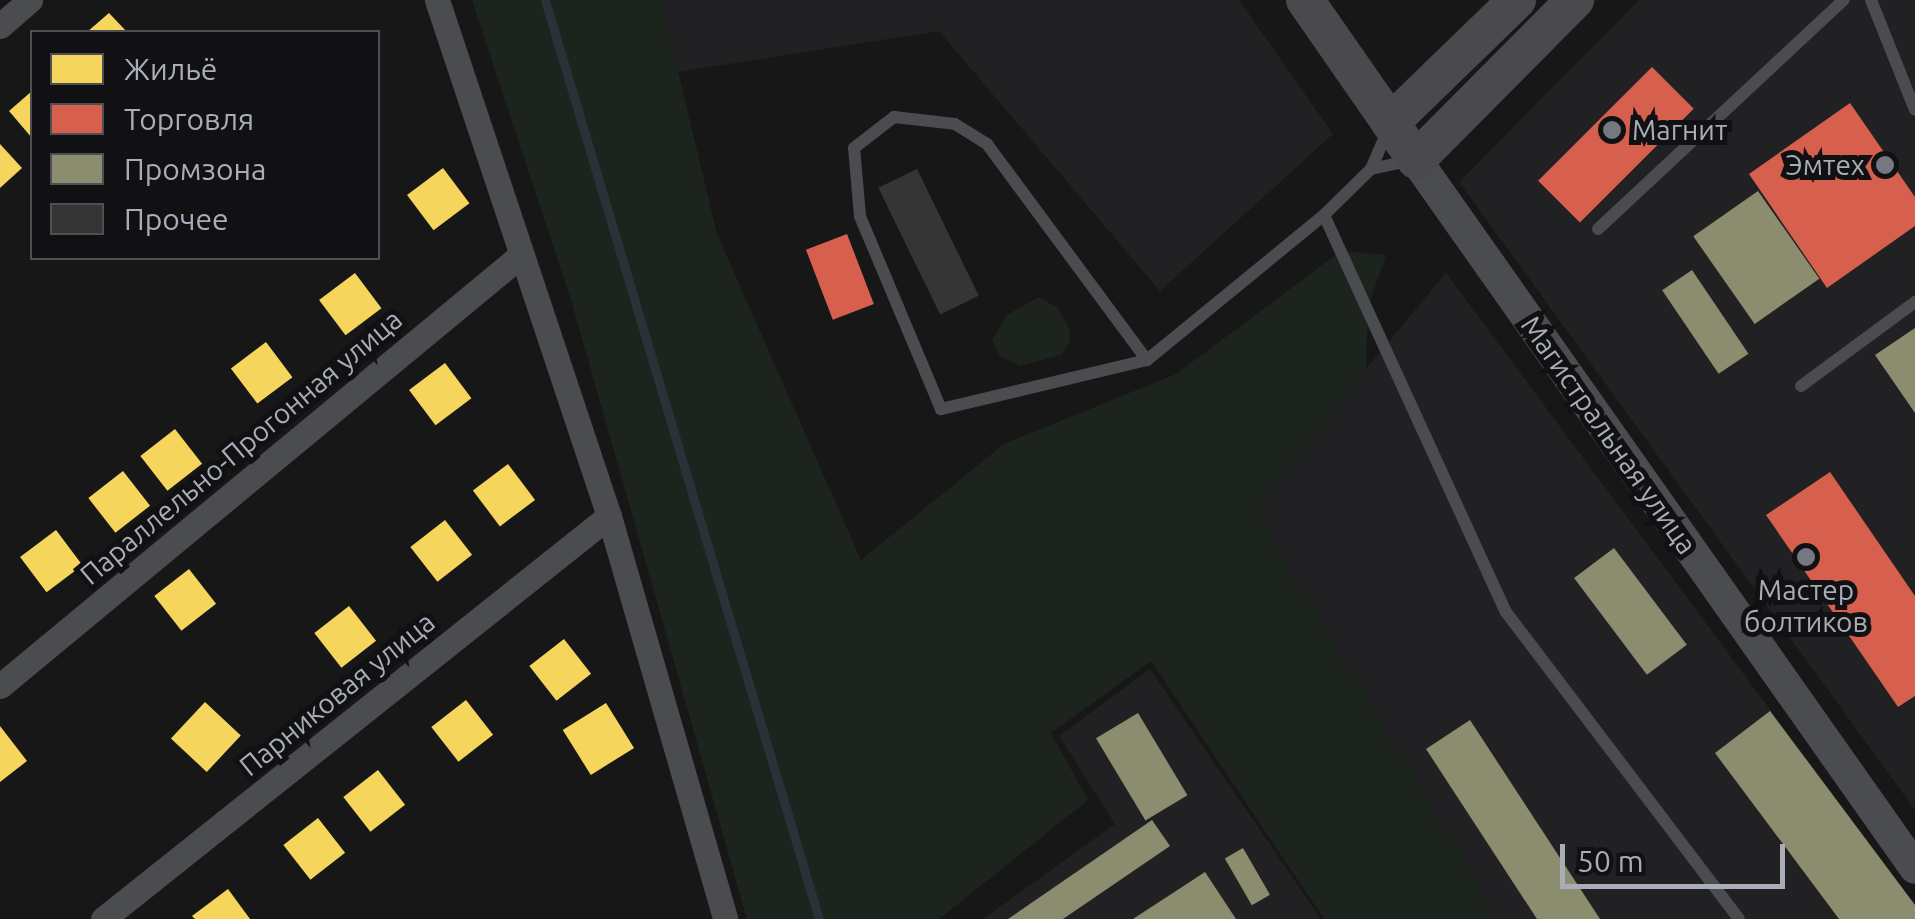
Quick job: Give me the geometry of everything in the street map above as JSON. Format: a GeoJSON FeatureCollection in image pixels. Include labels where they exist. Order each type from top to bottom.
{"type":"FeatureCollection","features":[{"type":"Feature","properties":{"kind":"main road","name":"Магистральная улица"},"geometry":{"type":"LineString","coordinates":[[1305,0],[1416,160]]}},
{"type":"Feature","properties":{"kind":"main road"},"geometry":{"type":"LineString","coordinates":[[1390,122],[1518,0]]}},
{"type":"Feature","properties":{"kind":"main road"},"geometry":{"type":"LineString","coordinates":[[1416,160],[1575,0]]}},
{"type":"Feature","properties":{"kind":"street"},"geometry":{"type":"LineString","coordinates":[[0,26],[30,0]]}},
{"type":"Feature","properties":{"kind":"street"},"geometry":{"type":"LineString","coordinates":[[436,0],[609,516],[726,919]]}},
{"type":"Feature","properties":{"kind":"street","name":"Магистральная улица"},"geometry":{"type":"LineString","coordinates":[[1416,160],[1915,868]]}},
{"type":"Feature","properties":{"kind":"street","name":"Параллельно-Прогонная улица"},"geometry":{"type":"LineString","coordinates":[[0,686],[520,255]]}},
{"type":"Feature","properties":{"kind":"street","name":"Парниковая улица"},"geometry":{"type":"LineString","coordinates":[[102,919],[609,516]]}},
{"type":"Feature","properties":{"kind":"lane"},"geometry":{"type":"LineString","coordinates":[[1598,229],[1844,0]]}},
{"type":"Feature","properties":{"kind":"lane"},"geometry":{"type":"LineString","coordinates":[[1871,0],[1915,110]]}},
{"type":"Feature","properties":{"kind":"lane"},"geometry":{"type":"LineString","coordinates":[[1147,360],[987,144],[955,124],[894,118],[854,148],[860,216],[941,410],[1147,360],[1324,215],[1371,169],[1390,122]]}},
{"type":"Feature","properties":{"kind":"lane"},"geometry":{"type":"LineString","coordinates":[[1371,169],[1416,160]]}},
{"type":"Feature","properties":{"kind":"lane"},"geometry":{"type":"LineString","coordinates":[[1324,215],[1506,612],[1739,919]]}},
{"type":"Feature","properties":{"kind":"lane"},"geometry":{"type":"LineString","coordinates":[[1801,386],[1915,302]]}},
{"type":"Feature","properties":{"kind":"shaded area"},"geometry":{"type":"Polygon","coordinates":[[[472,0],[661,0],[717,234],[861,560],[1004,444],[1176,374],[1341,251],[1386,255],[1368,307],[1366,369],[1318,437],[1254,509],[1500,919],[1324,919],[1151,661],[1051,733],[1088,800],[939,919],[747,919],[572,303],[472,0]]]}},
{"type":"Feature","properties":{"kind":"shaded area"},"geometry":{"type":"Polygon","coordinates":[[[661,0],[1239,0],[1333,134],[1160,291],[939,31],[678,72],[661,0]]]}},
{"type":"Feature","properties":{"kind":"shaded area"},"geometry":{"type":"Polygon","coordinates":[[[1639,0],[1915,0],[1915,810],[1459,182],[1639,0]]]}},
{"type":"Feature","properties":{"kind":"shaded area"},"geometry":{"type":"Polygon","coordinates":[[[1446,273],[1915,905],[1915,919],[1500,919],[1254,509],[1318,437],[1366,369],[1446,273]]]}},
{"type":"Feature","properties":{"kind":"shaded area"},"geometry":{"type":"Polygon","coordinates":[[[1039,297],[1058,308],[1070,330],[1070,342],[1061,355],[1020,366],[1000,356],[992,340],[1007,315],[1039,297]]]}},
{"type":"Feature","properties":{"kind":"shaded area"},"geometry":{"type":"Polygon","coordinates":[[[1150,669],[1321,919],[983,919],[1115,824],[1059,736],[1150,669]]]}},
{"type":"Feature","properties":{"kind":"building: Жильё"},"geometry":{"type":"Polygon","coordinates":[[[109,13],[125,30],[89,30],[109,13]]]}},
{"type":"Feature","properties":{"kind":"building: Жильё"},"geometry":{"type":"Polygon","coordinates":[[[30,93],[30,136],[9,111],[30,93]]]}},
{"type":"Feature","properties":{"kind":"building: Жильё"},"geometry":{"type":"Polygon","coordinates":[[[0,144],[22,168],[0,188],[0,144]]]}},
{"type":"Feature","properties":{"kind":"building: Жильё"},"geometry":{"type":"Polygon","coordinates":[[[443,168],[469,203],[434,230],[407,195],[443,168]]]}},
{"type":"Feature","properties":{"kind":"building: Жильё"},"geometry":{"type":"Polygon","coordinates":[[[355,273],[381,308],[346,335],[319,300],[355,273]]]}},
{"type":"Feature","properties":{"kind":"building: Жильё"},"geometry":{"type":"Polygon","coordinates":[[[266,342],[292,377],[257,404],[231,368],[266,342]]]}},
{"type":"Feature","properties":{"kind":"building: Жильё"},"geometry":{"type":"Polygon","coordinates":[[[445,363],[471,398],[436,425],[409,390],[445,363]]]}},
{"type":"Feature","properties":{"kind":"building: Жильё"},"geometry":{"type":"Polygon","coordinates":[[[175,429],[202,464],[167,491],[140,456],[175,429]]]}},
{"type":"Feature","properties":{"kind":"building: Жильё"},"geometry":{"type":"Polygon","coordinates":[[[508,464],[535,500],[500,526],[473,490],[508,464]]]}},
{"type":"Feature","properties":{"kind":"building: Жильё"},"geometry":{"type":"Polygon","coordinates":[[[123,471],[150,506],[115,533],[88,498],[123,471]]]}},
{"type":"Feature","properties":{"kind":"building: Жильё"},"geometry":{"type":"Polygon","coordinates":[[[445,520],[472,555],[437,582],[410,547],[445,520]]]}},
{"type":"Feature","properties":{"kind":"building: Жильё"},"geometry":{"type":"Polygon","coordinates":[[[56,530],[82,565],[47,592],[20,557],[56,530]]]}},
{"type":"Feature","properties":{"kind":"building: Жильё"},"geometry":{"type":"Polygon","coordinates":[[[189,569],[216,604],[181,631],[154,596],[189,569]]]}},
{"type":"Feature","properties":{"kind":"building: Жильё"},"geometry":{"type":"Polygon","coordinates":[[[349,606],[376,641],[341,668],[314,633],[349,606]]]}},
{"type":"Feature","properties":{"kind":"building: Жильё"},"geometry":{"type":"Polygon","coordinates":[[[564,639],[591,674],[556,701],[529,666],[564,639]]]}},
{"type":"Feature","properties":{"kind":"building: Жильё"},"geometry":{"type":"Polygon","coordinates":[[[466,700],[493,735],[458,762],[431,727],[466,700]]]}},
{"type":"Feature","properties":{"kind":"building: Жильё"},"geometry":{"type":"Polygon","coordinates":[[[205,702],[241,735],[207,772],[171,739],[205,702]]]}},
{"type":"Feature","properties":{"kind":"building: Жильё"},"geometry":{"type":"Polygon","coordinates":[[[606,703],[634,748],[591,775],[563,730],[606,703]]]}},
{"type":"Feature","properties":{"kind":"building: Жильё"},"geometry":{"type":"Polygon","coordinates":[[[0,726],[27,761],[0,782],[0,726]]]}},
{"type":"Feature","properties":{"kind":"building: Жильё"},"geometry":{"type":"Polygon","coordinates":[[[378,770],[405,805],[370,832],[343,797],[378,770]]]}},
{"type":"Feature","properties":{"kind":"building: Жильё"},"geometry":{"type":"Polygon","coordinates":[[[318,818],[345,853],[310,880],[283,845],[318,818]]]}},
{"type":"Feature","properties":{"kind":"building: Жильё"},"geometry":{"type":"Polygon","coordinates":[[[228,889],[250,919],[192,916],[228,889]]]}},
{"type":"Feature","properties":{"kind":"building: Торговля"},"geometry":{"type":"Polygon","coordinates":[[[1652,67],[1694,109],[1580,223],[1538,181],[1652,67]]]}},
{"type":"Feature","properties":{"kind":"building: Торговля"},"geometry":{"type":"Polygon","coordinates":[[[1850,103],[1915,197],[1915,226],[1827,288],[1749,174],[1850,103]]]}},
{"type":"Feature","properties":{"kind":"building: Торговля"},"geometry":{"type":"Polygon","coordinates":[[[847,234],[874,304],[833,320],[806,250],[847,234]]]}},
{"type":"Feature","properties":{"kind":"building: Торговля"},"geometry":{"type":"Polygon","coordinates":[[[1830,472],[1915,596],[1915,696],[1898,707],[1766,515],[1830,472]]]}},
{"type":"Feature","properties":{"kind":"building: Промзона"},"geometry":{"type":"Polygon","coordinates":[[[1758,191],[1819,279],[1755,324],[1693,236],[1758,191]]]}},
{"type":"Feature","properties":{"kind":"building: Промзона"},"geometry":{"type":"Polygon","coordinates":[[[1692,270],[1748,354],[1719,374],[1662,290],[1692,270]]]}},
{"type":"Feature","properties":{"kind":"building: Промзона"},"geometry":{"type":"Polygon","coordinates":[[[1915,328],[1915,413],[1875,355],[1915,328]]]}},
{"type":"Feature","properties":{"kind":"building: Промзона"},"geometry":{"type":"Polygon","coordinates":[[[1614,548],[1687,645],[1647,675],[1574,578],[1614,548]]]}},
{"type":"Feature","properties":{"kind":"building: Промзона"},"geometry":{"type":"Polygon","coordinates":[[[1770,711],[1915,905],[1915,919],[1839,919],[1715,753],[1770,711]]]}},
{"type":"Feature","properties":{"kind":"building: Промзона"},"geometry":{"type":"Polygon","coordinates":[[[1138,713],[1187,795],[1145,821],[1096,738],[1138,713]]]}},
{"type":"Feature","properties":{"kind":"building: Промзона"},"geometry":{"type":"Polygon","coordinates":[[[1470,720],[1600,919],[1537,919],[1426,749],[1470,720]]]}},
{"type":"Feature","properties":{"kind":"building: Промзона"},"geometry":{"type":"Polygon","coordinates":[[[1152,820],[1170,846],[1063,919],[1008,919],[1152,820]]]}},
{"type":"Feature","properties":{"kind":"building: Промзона"},"geometry":{"type":"Polygon","coordinates":[[[1243,848],[1270,895],[1252,905],[1225,858],[1243,848]]]}},
{"type":"Feature","properties":{"kind":"building: Промзона"},"geometry":{"type":"Polygon","coordinates":[[[1205,872],[1236,919],[1133,919],[1205,872]]]}},
{"type":"Feature","properties":{"kind":"building: Прочее"},"geometry":{"type":"Polygon","coordinates":[[[917,169],[979,296],[940,315],[878,188],[917,169]]]}},
{"type":"Feature","properties":{"kind":"waterway"},"geometry":{"type":"LineString","coordinates":[[545,0],[819,919]]}},
{"type":"Feature","properties":{"kind":"place","name":"Магнит"},"geometry":{"type":"Point","coordinates":[1612,130]}},
{"type":"Feature","properties":{"kind":"place","name":"Эмтех"},"geometry":{"type":"Point","coordinates":[1885,165]}},
{"type":"Feature","properties":{"kind":"place","name":"Мастер болтиков"},"geometry":{"type":"Point","coordinates":[1806,557]}}]}
